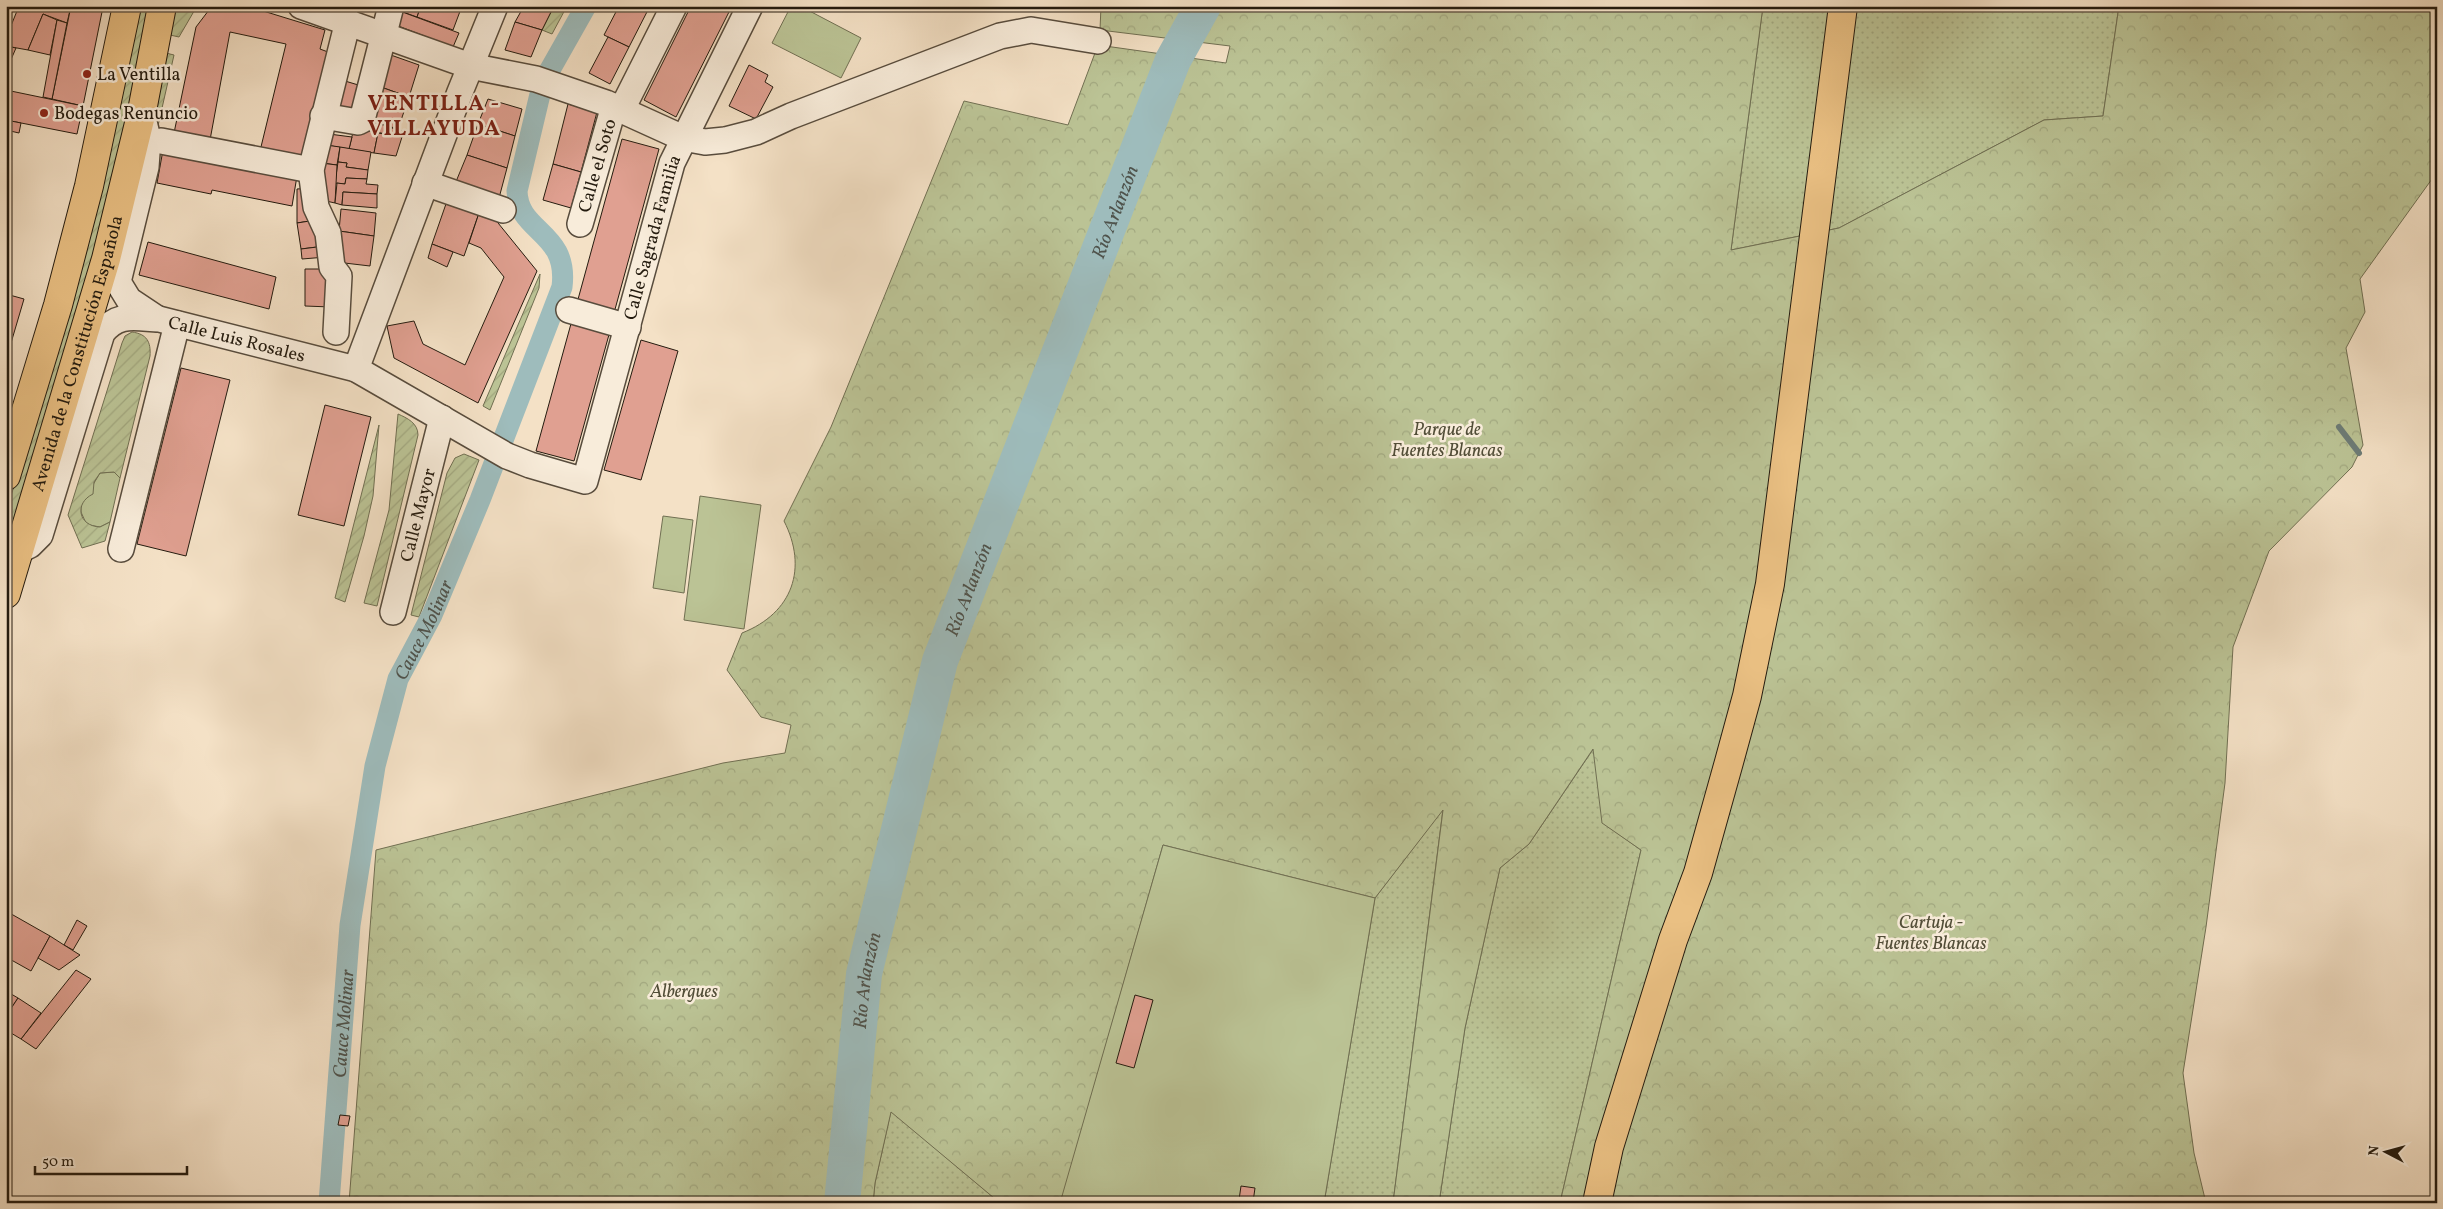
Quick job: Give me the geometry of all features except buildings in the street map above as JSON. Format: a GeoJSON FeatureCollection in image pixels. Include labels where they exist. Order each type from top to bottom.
{"type":"FeatureCollection","features":[{"type":"Feature","properties":{"kind":"main road","name":"Avenida de la Constitución Española"},"geometry":{"type":"LineString","coordinates":[[6,476],[12,430],[58,305],[89,186],[127,6]]}},
{"type":"Feature","properties":{"kind":"main road","name":"Avenida de la Constitución Española"},"geometry":{"type":"LineString","coordinates":[[6,594],[106,259],[142,111],[162,6]]}},
{"type":"Feature","properties":{"kind":"main road"},"geometry":{"type":"LineString","coordinates":[[1596,1203],[1609,1147],[1673,940],[1698,873],[1747,696],[1770,584],[1843,6]]}},
{"type":"Feature","properties":{"kind":"street"},"geometry":{"type":"LineString","coordinates":[[301,6],[470,66],[544,82],[618,108],[683,138],[705,142],[725,140],[756,132],[791,116],[1000,36],[1031,30],[1098,41]]}},
{"type":"Feature","properties":{"kind":"street"},"geometry":{"type":"LineString","coordinates":[[323,116],[355,122],[362,120],[391,6]]}},
{"type":"Feature","properties":{"kind":"street"},"geometry":{"type":"LineString","coordinates":[[356,369],[425,183],[495,6]]}},
{"type":"Feature","properties":{"kind":"street","name":"Calle el Soto"},"geometry":{"type":"LineString","coordinates":[[580,224],[618,108],[674,6]]}},
{"type":"Feature","properties":{"kind":"street","name":"Calle Sagrada Familia"},"geometry":{"type":"LineString","coordinates":[[585,481],[672,163],[750,6]]}},
{"type":"Feature","properties":{"kind":"street"},"geometry":{"type":"LineString","coordinates":[[336,332],[339,276],[332,267],[328,233],[316,207],[311,170],[348,22]]}},
{"type":"Feature","properties":{"kind":"street","name":"Avenida de la Constitución Española"},"geometry":{"type":"LineString","coordinates":[[142,111],[148,139],[146,167],[118,282],[129,300],[168,322]]}},
{"type":"Feature","properties":{"kind":"street"},"geometry":{"type":"LineString","coordinates":[[161,141],[311,170]]}},
{"type":"Feature","properties":{"kind":"street"},"geometry":{"type":"LineString","coordinates":[[425,183],[503,210]]}},
{"type":"Feature","properties":{"kind":"street"},"geometry":{"type":"LineString","coordinates":[[569,310],[628,327]]}},
{"type":"Feature","properties":{"kind":"street","name":"Calle Luis Rosales"},"geometry":{"type":"LineString","coordinates":[[20,550],[30,545],[40,536],[102,333],[110,322],[126,317],[168,322],[356,369],[497,450],[530,465],[585,481]]}},
{"type":"Feature","properties":{"kind":"street"},"geometry":{"type":"LineString","coordinates":[[122,549],[168,322]]}},
{"type":"Feature","properties":{"kind":"street","name":"Calle Mayor"},"geometry":{"type":"LineString","coordinates":[[393,612],[442,418]]}},
{"type":"Feature","properties":{"kind":"green space"},"geometry":{"type":"Polygon","coordinates":[[[138,6],[150,6],[111,194],[6,554],[6,512],[30,434],[138,6]]]}},
{"type":"Feature","properties":{"kind":"green space"},"geometry":{"type":"Polygon","coordinates":[[[176,6],[197,6],[179,37],[170,35],[176,6]]]}},
{"type":"Feature","properties":{"kind":"green space"},"geometry":{"type":"Polygon","coordinates":[[[554,6],[567,6],[552,34],[542,30],[554,6]]]}},
{"type":"Feature","properties":{"kind":"green space"},"geometry":{"type":"Polygon","coordinates":[[[791,6],[800,6],[861,38],[841,78],[772,43],[791,6]]]}},
{"type":"Feature","properties":{"kind":"green space"},"geometry":{"type":"Polygon","coordinates":[[[1101,6],[1763,6],[1731,250],[1839,228],[2044,120],[2103,116],[2119,6],[2437,6],[2437,172],[2360,279],[2365,312],[2346,348],[2363,445],[2352,467],[2269,551],[2233,647],[2225,783],[2206,927],[2183,1073],[2194,1153],[2206,1203],[1560,1203],[1641,850],[1602,823],[1593,749],[1529,844],[1500,868],[1465,1028],[1439,1203],[1393,1203],[1443,810],[1375,898],[1163,845],[1061,1203],[1000,1203],[891,1112],[875,1183],[873,1203],[349,1203],[376,850],[723,763],[785,753],[791,725],[761,717],[727,670],[742,633],[773,614],[784,601],[791,587],[795,572],[795,556],[791,538],[784,521],[831,427],[964,101],[1068,125],[1098,45],[1226,63],[1230,46],[1100,30],[1101,6]]]}},
{"type":"Feature","properties":{"kind":"green space"},"geometry":{"type":"Polygon","coordinates":[[[1763,6],[2119,6],[2103,116],[2044,120],[1839,228],[1731,250],[1763,6]]]}},
{"type":"Feature","properties":{"kind":"green space"},"geometry":{"type":"Polygon","coordinates":[[[166,53],[174,55],[153,148],[154,109],[166,53]]]}},
{"type":"Feature","properties":{"kind":"green space"},"geometry":{"type":"Polygon","coordinates":[[[540,274],[539,288],[490,410],[483,406],[540,274]]]}},
{"type":"Feature","properties":{"kind":"green space"},"geometry":{"type":"Polygon","coordinates":[[[132,332],[145,337],[149,343],[150,356],[120,478],[114,472],[100,473],[94,482],[93,494],[87,498],[81,508],[83,518],[93,526],[100,527],[110,522],[105,541],[82,548],[68,515],[122,343],[125,336],[132,332]]]}},
{"type":"Feature","properties":{"kind":"green space"},"geometry":{"type":"Polygon","coordinates":[[[398,414],[414,424],[418,435],[377,606],[364,603],[389,510],[398,414]]]}},
{"type":"Feature","properties":{"kind":"green space"},"geometry":{"type":"Polygon","coordinates":[[[379,425],[373,496],[364,536],[345,602],[335,598],[379,425]]]}},
{"type":"Feature","properties":{"kind":"green space"},"geometry":{"type":"Polygon","coordinates":[[[464,454],[479,460],[419,617],[411,615],[447,473],[455,458],[464,454]]]}},
{"type":"Feature","properties":{"kind":"green space"},"geometry":{"type":"Polygon","coordinates":[[[114,472],[120,478],[110,522],[100,527],[89,525],[81,512],[81,505],[100,473],[114,472]]]}},
{"type":"Feature","properties":{"kind":"green space"},"geometry":{"type":"Polygon","coordinates":[[[700,496],[761,505],[744,629],[684,620],[700,496]]]}},
{"type":"Feature","properties":{"kind":"green space"},"geometry":{"type":"Polygon","coordinates":[[[663,516],[693,520],[684,593],[653,588],[663,516]]]}},
{"type":"Feature","properties":{"kind":"green space"},"geometry":{"type":"Polygon","coordinates":[[[1594,748],[1603,823],[1641,850],[1560,1203],[1439,1203],[1465,1028],[1500,868],[1529,844],[1594,748]]]}},
{"type":"Feature","properties":{"kind":"green space"},"geometry":{"type":"Polygon","coordinates":[[[1443,809],[1393,1203],[1324,1203],[1375,898],[1443,809]]]}},
{"type":"Feature","properties":{"kind":"green space"},"geometry":{"type":"Polygon","coordinates":[[[1163,845],[1375,898],[1324,1203],[1060,1203],[1163,845]]]}},
{"type":"Feature","properties":{"kind":"green space"},"geometry":{"type":"Polygon","coordinates":[[[891,1111],[1000,1203],[873,1203],[875,1183],[891,1111]]]}},
{"type":"Feature","properties":{"kind":"waterway","name":"Cauce Molinar"},"geometry":{"type":"LineString","coordinates":[[547,75],[586,6]]}},
{"type":"Feature","properties":{"kind":"waterway","name":"Río Arlanzón"},"geometry":{"type":"LineString","coordinates":[[842,1203],[864,974],[940,661],[1173,60],[1203,6]]}},
{"type":"Feature","properties":{"kind":"waterway","name":"Cauce Molinar"},"geometry":{"type":"LineString","coordinates":[[329,1203],[350,925],[375,766],[398,679],[432,615],[480,500],[562,287],[562,269],[558,254],[551,243],[525,216],[517,191],[541,90]]}},
{"type":"Feature","properties":{"kind":"waterway"},"geometry":{"type":"LineString","coordinates":[[2339,427],[2359,453]]}},
{"type":"Feature","properties":{"kind":"place","name":"La Ventilla"},"geometry":{"type":"Point","coordinates":[87,74]}},
{"type":"Feature","properties":{"kind":"place","name":"Bodegas Renuncio"},"geometry":{"type":"Point","coordinates":[44,113]}},
{"type":"Feature","properties":{"kind":"district","name":"VENTILLA - VILLAYUDA"},"geometry":{"type":"Point","coordinates":[434,114]}},
{"type":"Feature","properties":{"kind":"park label","name":"Parque de Fuentes Blancas"},"geometry":{"type":"Point","coordinates":[1447,439]}},
{"type":"Feature","properties":{"kind":"park label","name":"Cartuja - Fuentes Blancas"},"geometry":{"type":"Point","coordinates":[1931,932]}},
{"type":"Feature","properties":{"kind":"park label","name":"Albergues"},"geometry":{"type":"Point","coordinates":[684,991]}}]}
